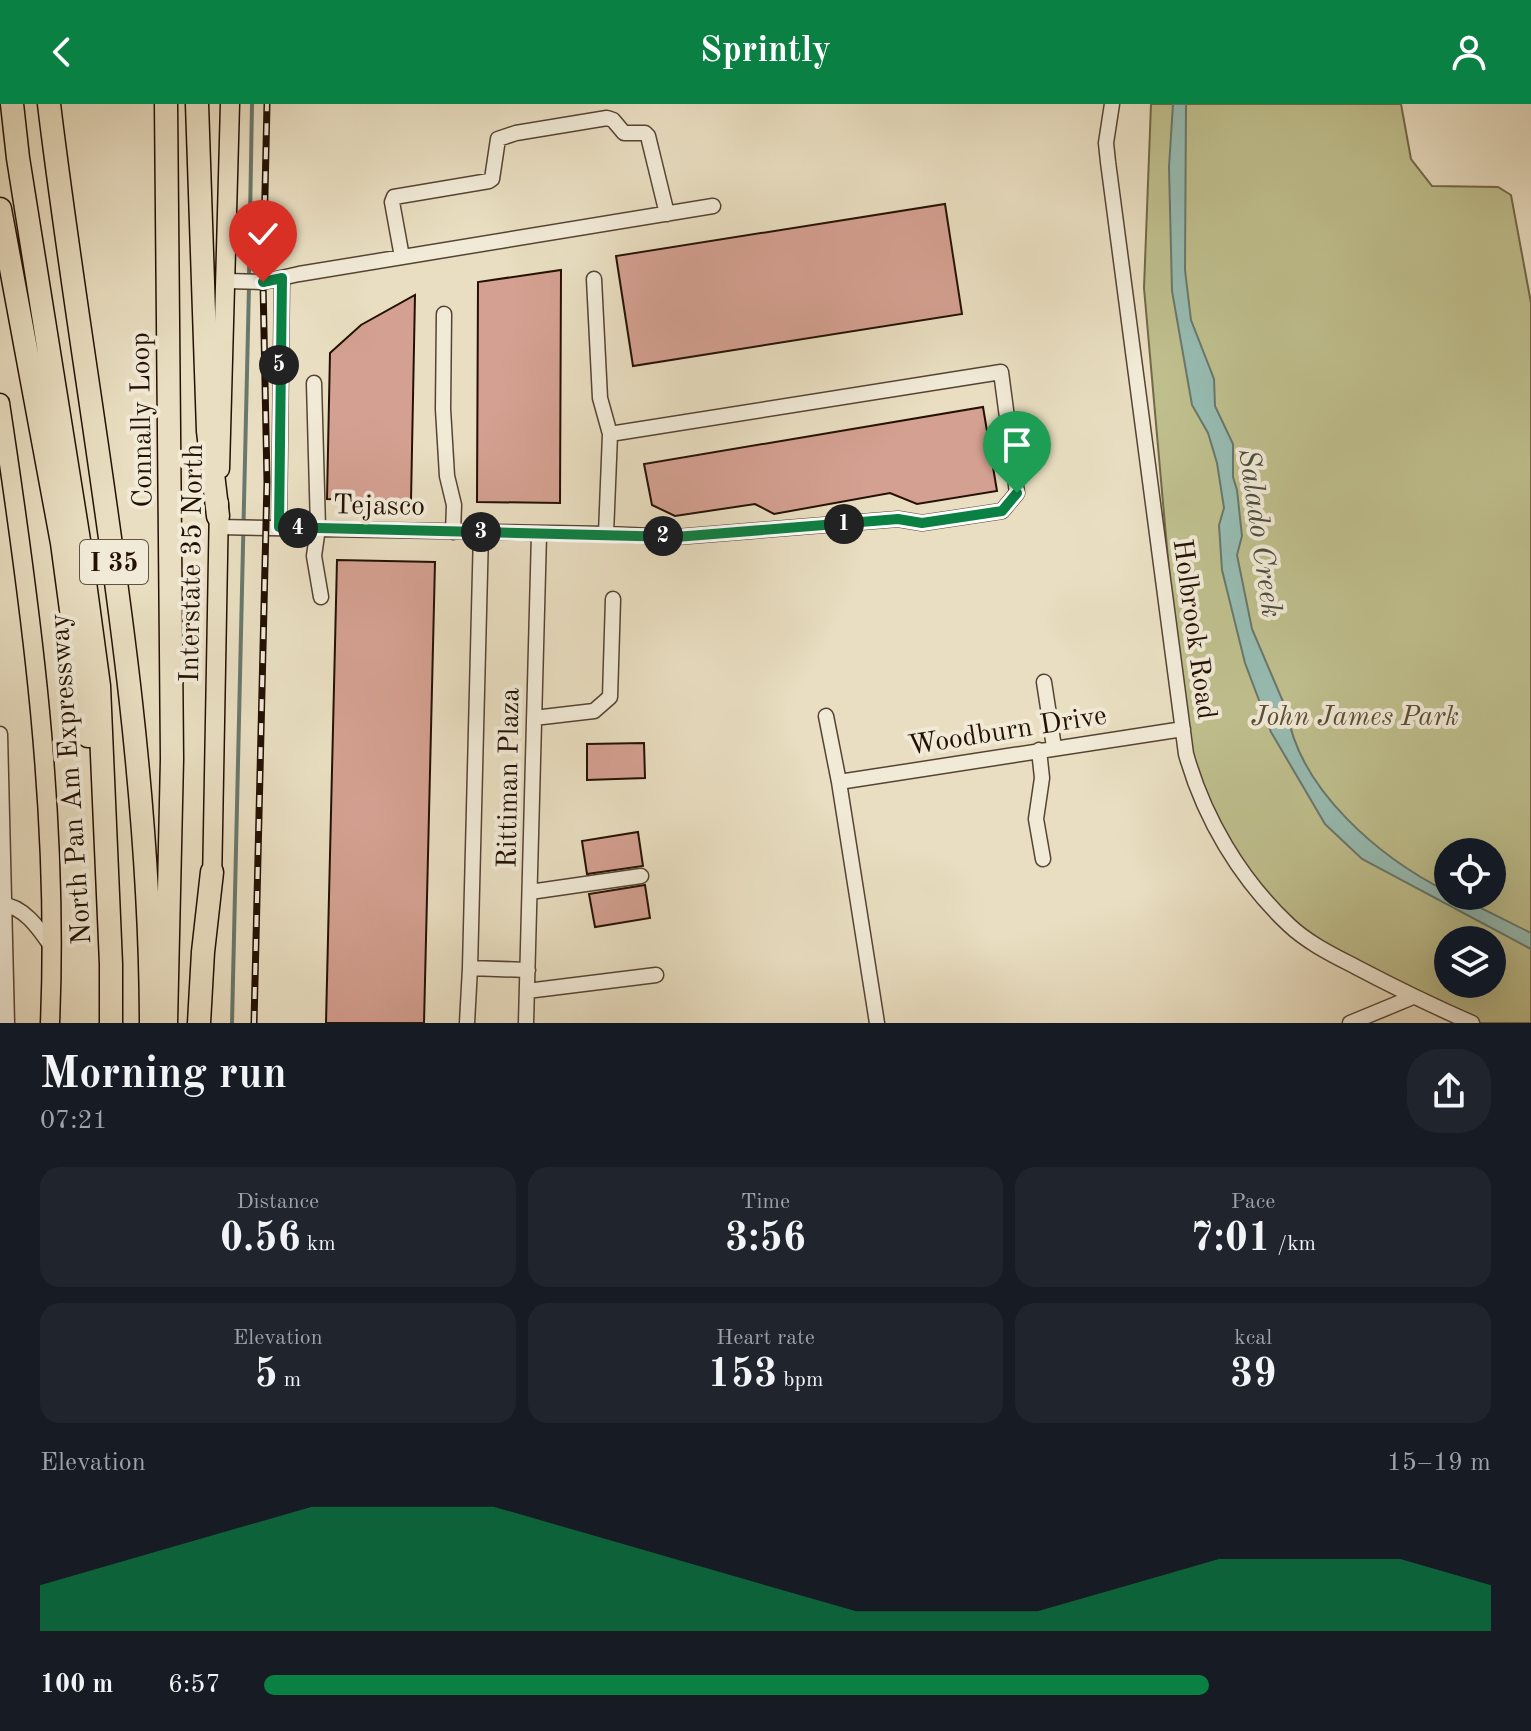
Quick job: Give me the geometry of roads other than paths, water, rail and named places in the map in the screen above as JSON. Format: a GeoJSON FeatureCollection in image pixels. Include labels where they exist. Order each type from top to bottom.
{"type":"FeatureCollection","features":[{"type":"Feature","properties":{"kind":"highway","name":"North Pan Am Expressway"},"geometry":{"type":"LineString","coordinates":[[12,104],[99,686],[111,1023]]}},
{"type":"Feature","properties":{"kind":"highway","name":"I 35"},"geometry":{"type":"LineString","coordinates":[[49,104],[133,711],[149,921],[151,1023]]}},
{"type":"Feature","properties":{"kind":"highway","name":"Connally Loop"},"geometry":{"type":"LineString","coordinates":[[166,104],[172,759],[166,1023]]}},
{"type":"Feature","properties":{"kind":"highway"},"geometry":{"type":"LineString","coordinates":[[197,104],[207,417],[231,524]]}},
{"type":"Feature","properties":{"kind":"highway"},"geometry":{"type":"LineString","coordinates":[[0,209],[62,543],[108,884]]}},
{"type":"Feature","properties":{"kind":"highway"},"geometry":{"type":"LineString","coordinates":[[199,1023],[212,872]]}},
{"type":"Feature","properties":{"kind":"main road","name":"Interstate 35 North"},"geometry":{"type":"LineString","coordinates":[[209,1023],[212,872],[241,282],[230,104]]}},
{"type":"Feature","properties":{"kind":"main road"},"geometry":{"type":"LineString","coordinates":[[0,403],[28,590],[39,690],[51,846],[53,950],[50,1023]]}},
{"type":"Feature","properties":{"kind":"street","name":"Holbrook Road"},"geometry":{"type":"LineString","coordinates":[[1112,104],[1106,143],[1108,162],[1186,754],[1193,781],[1216,830],[1254,886],[1289,925],[1314,944],[1413,997],[1472,1023]]}},
{"type":"Feature","properties":{"kind":"street"},"geometry":{"type":"LineString","coordinates":[[402,257],[392,202],[394,197],[489,181],[492,179],[498,139],[516,133],[607,118],[613,120],[624,133],[648,136],[667,214]]}},
{"type":"Feature","properties":{"kind":"street"},"geometry":{"type":"LineString","coordinates":[[241,282],[282,278],[713,206]]}},
{"type":"Feature","properties":{"kind":"street"},"geometry":{"type":"LineString","coordinates":[[279,527],[282,278]]}},
{"type":"Feature","properties":{"kind":"street"},"geometry":{"type":"LineString","coordinates":[[594,279],[600,398],[610,434],[606,534]]}},
{"type":"Feature","properties":{"kind":"street"},"geometry":{"type":"LineString","coordinates":[[444,314],[443,409],[447,476],[454,505],[453,532]]}},
{"type":"Feature","properties":{"kind":"street","name":"Tejasco"},"geometry":{"type":"LineString","coordinates":[[231,524],[676,537],[898,519],[922,523],[1002,511],[1017,493],[1001,372],[610,434]]}},
{"type":"Feature","properties":{"kind":"street"},"geometry":{"type":"LineString","coordinates":[[314,383],[318,528],[314,556],[321,597]]}},
{"type":"Feature","properties":{"kind":"street"},"geometry":{"type":"LineString","coordinates":[[467,1023],[481,532]]}},
{"type":"Feature","properties":{"kind":"street","name":"Rittiman Plaza"},"geometry":{"type":"LineString","coordinates":[[526,1023],[539,534]]}},
{"type":"Feature","properties":{"kind":"street"},"geometry":{"type":"LineString","coordinates":[[534,718],[594,711],[610,697],[613,599]]}},
{"type":"Feature","properties":{"kind":"street"},"geometry":{"type":"LineString","coordinates":[[1043,859],[1036,819],[1046,749],[1044,682]]}},
{"type":"Feature","properties":{"kind":"street"},"geometry":{"type":"LineString","coordinates":[[826,716],[877,1023]]}},
{"type":"Feature","properties":{"kind":"street","name":"Woodburn Drive"},"geometry":{"type":"LineString","coordinates":[[839,782],[1183,729]]}},
{"type":"Feature","properties":{"kind":"street"},"geometry":{"type":"LineString","coordinates":[[0,734],[7,1023]]}},
{"type":"Feature","properties":{"kind":"street"},"geometry":{"type":"LineString","coordinates":[[530,892],[641,876]]}},
{"type":"Feature","properties":{"kind":"street"},"geometry":{"type":"LineString","coordinates":[[2,904],[34,922],[53,950]]}},
{"type":"Feature","properties":{"kind":"street"},"geometry":{"type":"LineString","coordinates":[[470,968],[528,970]]}},
{"type":"Feature","properties":{"kind":"street"},"geometry":{"type":"LineString","coordinates":[[527,991],[656,975]]}},
{"type":"Feature","properties":{"kind":"street"},"geometry":{"type":"LineString","coordinates":[[1350,1023],[1413,997]]}},
{"type":"Feature","properties":{"kind":"water"},"geometry":{"type":"Polygon","coordinates":[[[1173,104],[1186,104],[1185,270],[1191,320],[1214,379],[1215,406],[1233,444],[1233,477],[1242,536],[1237,555],[1252,629],[1287,711],[1295,740],[1325,794],[1370,841],[1434,884],[1434,897],[1362,859],[1325,824],[1271,732],[1245,663],[1222,570],[1219,525],[1224,508],[1217,463],[1208,433],[1192,405],[1172,291],[1169,167],[1173,104]]]}},
{"type":"Feature","properties":{"kind":"water"},"geometry":{"type":"Polygon","coordinates":[[[1458,910],[1485,910],[1531,933],[1531,949],[1506,936],[1506,926],[1488,926],[1458,910]]]}},
{"type":"Feature","properties":{"kind":"waterway"},"geometry":{"type":"LineString","coordinates":[[249,277],[252,104]]}},
{"type":"Feature","properties":{"kind":"waterway"},"geometry":{"type":"LineString","coordinates":[[232,1023],[249,286]]}},
{"type":"Feature","properties":{"kind":"railway"},"geometry":{"type":"LineString","coordinates":[[254,1023],[267,482],[263,282],[267,104]]}},
{"type":"Feature","properties":{"kind":"water label","name":"Salado Creek"},"geometry":{"type":"Point","coordinates":[1261,533]}},
{"type":"Feature","properties":{"kind":"park label","name":"John James Park"},"geometry":{"type":"Point","coordinates":[1355,715]}}]}
